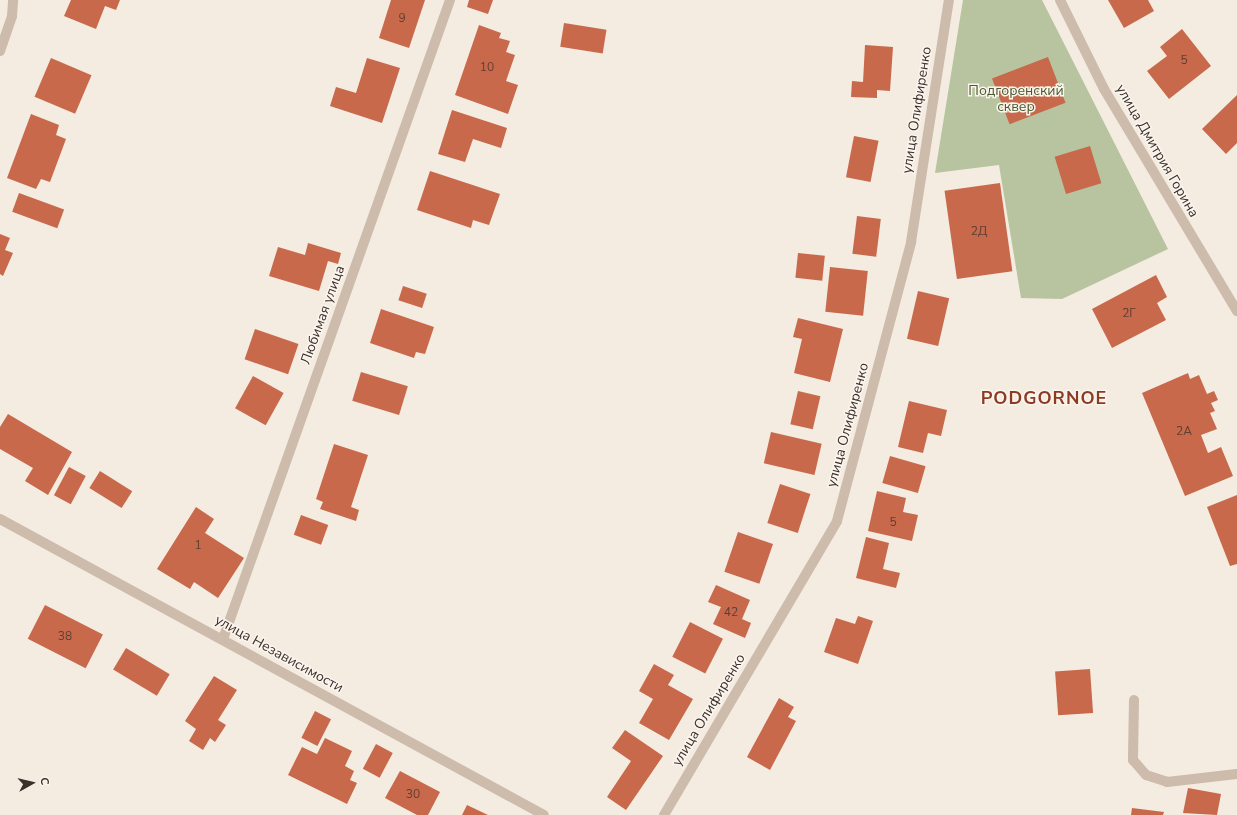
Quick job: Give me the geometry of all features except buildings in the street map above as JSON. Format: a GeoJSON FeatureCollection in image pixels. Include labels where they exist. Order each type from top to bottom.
{"type":"FeatureCollection","features":[{"type":"Feature","properties":{"kind":"street"},"geometry":{"type":"LineString","coordinates":[[0,51],[12,16],[13,0]]}},
{"type":"Feature","properties":{"kind":"street","name":"Любимая улица"},"geometry":{"type":"LineString","coordinates":[[223,639],[450,0]]}},
{"type":"Feature","properties":{"kind":"street","name":"улица Олифиренко"},"geometry":{"type":"LineString","coordinates":[[664,815],[837,521],[911,242],[949,0]]}},
{"type":"Feature","properties":{"kind":"street","name":"улица Дмитрия Горина"},"geometry":{"type":"LineString","coordinates":[[1060,0],[1104,89],[1237,311]]}},
{"type":"Feature","properties":{"kind":"street","name":"улица Независимости"},"geometry":{"type":"LineString","coordinates":[[0,519],[544,815]]}},
{"type":"Feature","properties":{"kind":"street"},"geometry":{"type":"LineString","coordinates":[[1134,700],[1133,760],[1146,775],[1167,782],[1237,774]]}},
{"type":"Feature","properties":{"kind":"green space","name":"Подгоренский сквер"},"geometry":{"type":"Polygon","coordinates":[[[963,0],[1042,0],[1168,249],[1062,299],[1021,298],[999,165],[935,173],[963,0]]]}},
{"type":"Feature","properties":{"kind":"district","name":"PODGORNOE"},"geometry":{"type":"Point","coordinates":[1044,398]}}]}
